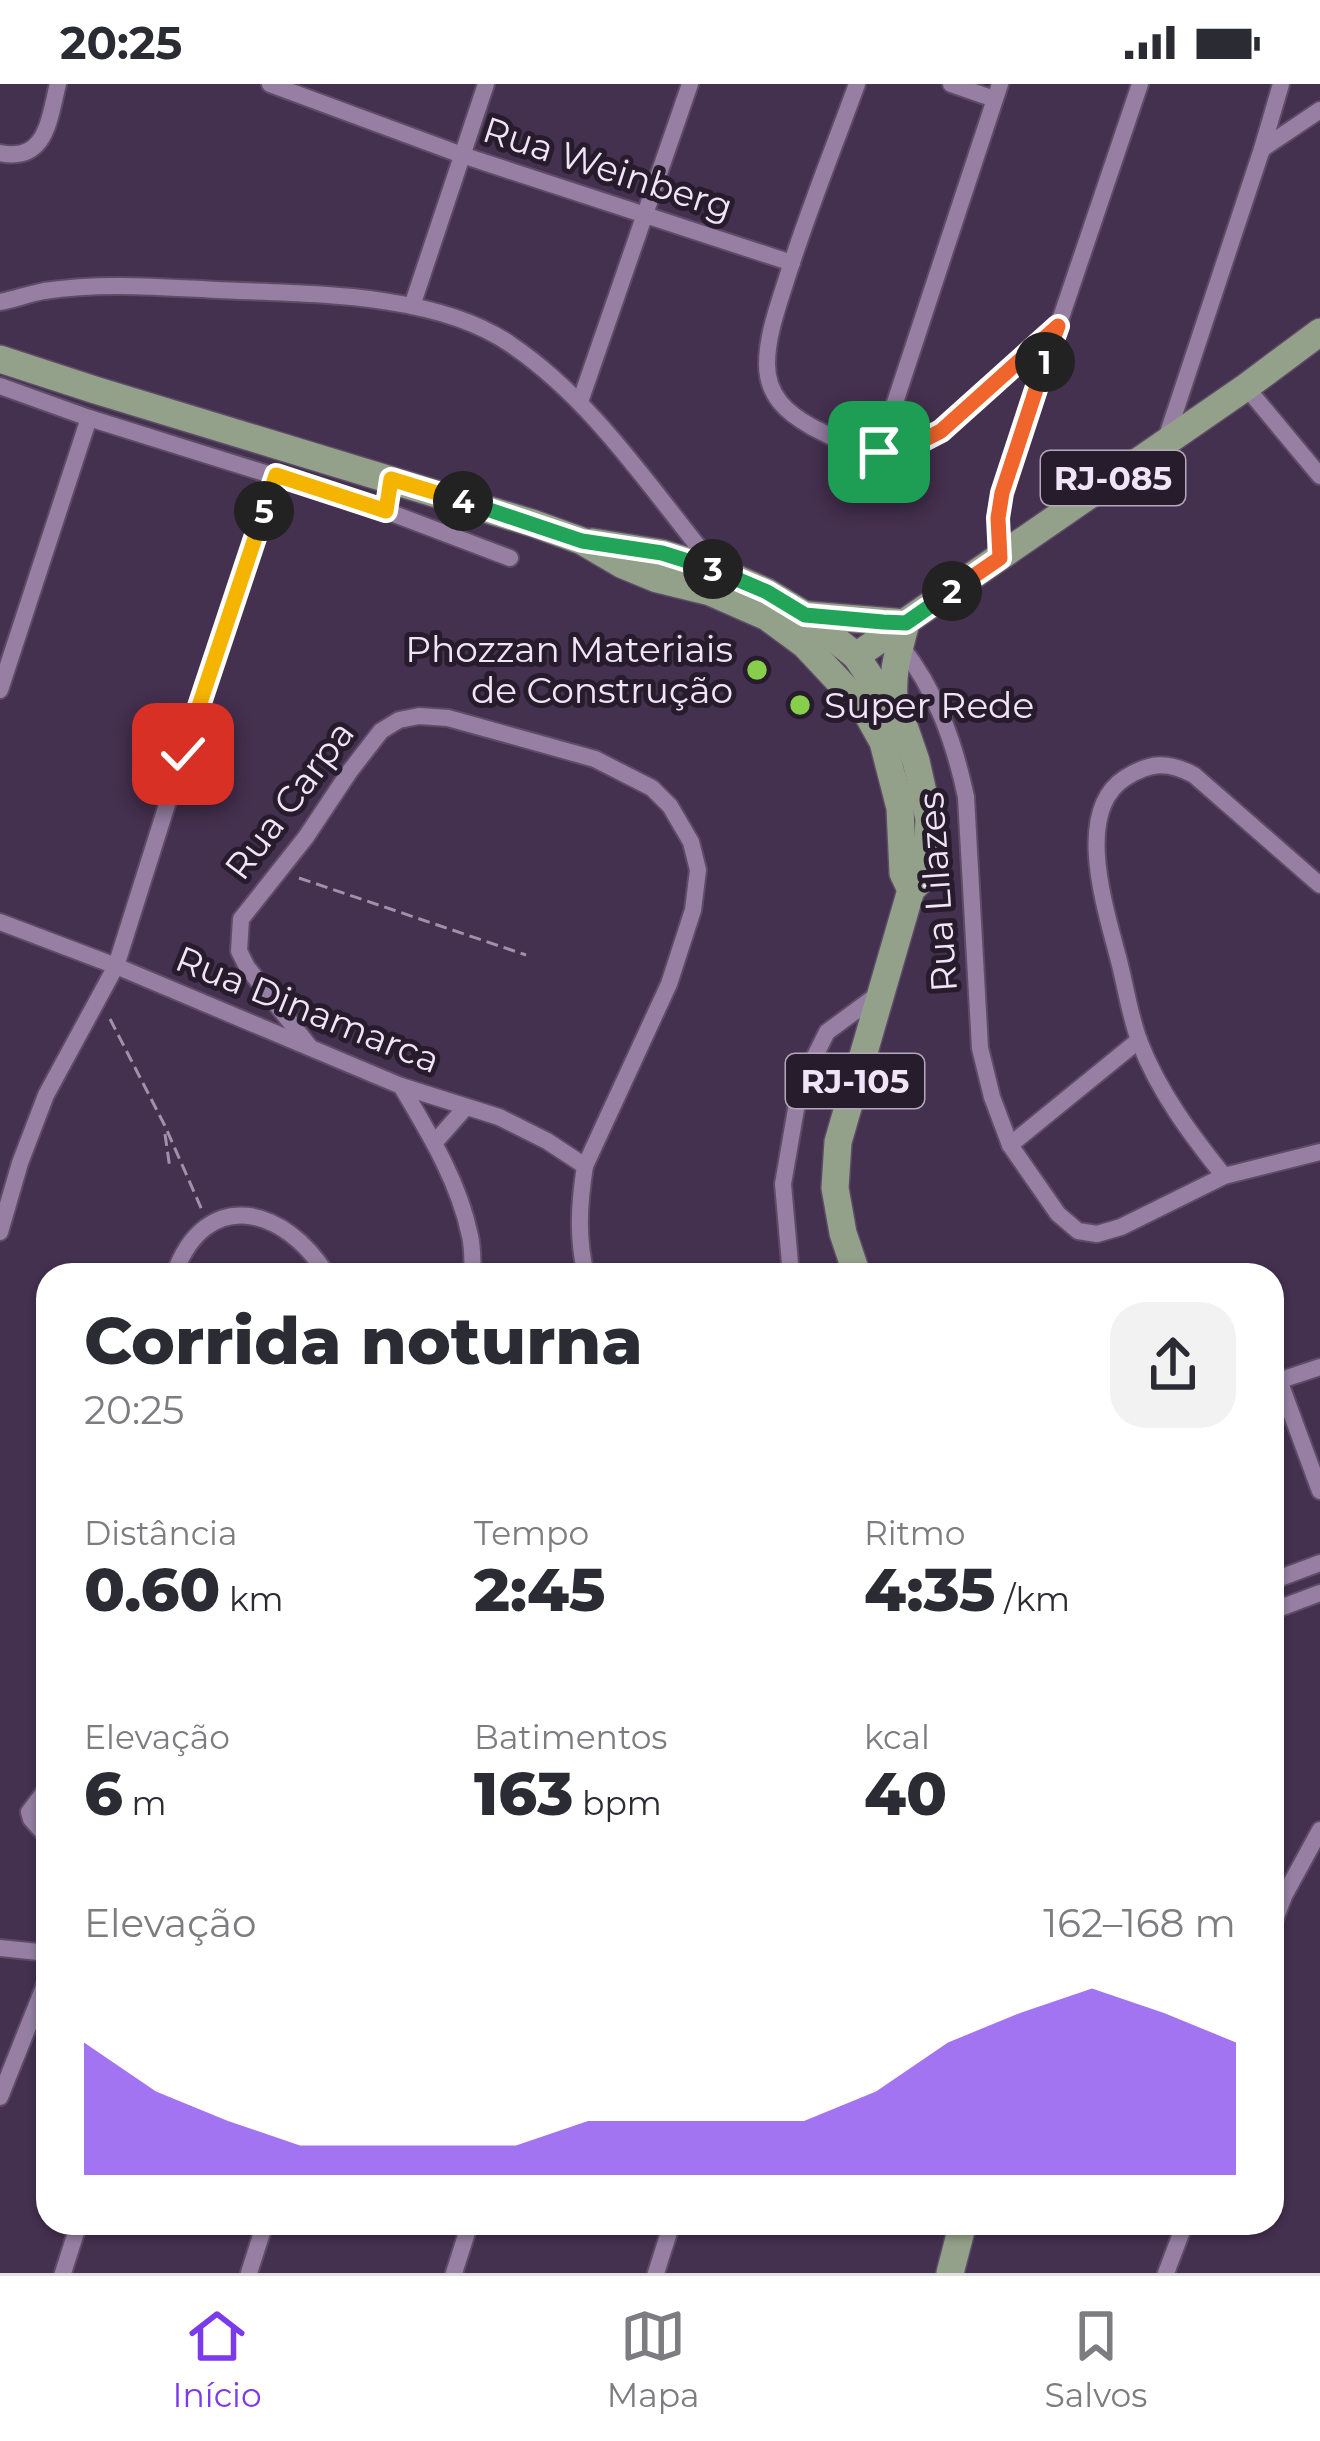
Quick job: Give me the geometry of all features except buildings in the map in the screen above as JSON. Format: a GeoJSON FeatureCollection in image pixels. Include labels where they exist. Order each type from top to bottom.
{"type":"FeatureCollection","features":[{"type":"Feature","properties":{"kind":"main road","name":"RJ-085"},"geometry":{"type":"LineString","coordinates":[[856,656],[903,634],[1000,558],[1317,340]]}},
{"type":"Feature","properties":{"kind":"main road","name":"RJ-105"},"geometry":{"type":"LineString","coordinates":[[0,359],[582,541],[662,553],[717,570],[805,615],[856,656],[905,729],[929,819],[922,879],[911,890],[838,1142],[835,1188],[853,1263]]}},
{"type":"Feature","properties":{"kind":"main road","name":"RJ-105"},"geometry":{"type":"LineString","coordinates":[[582,541],[623,566],[710,592],[767,617],[805,645],[864,709],[883,742],[900,808],[903,874],[911,890]]}},
{"type":"Feature","properties":{"kind":"main road"},"geometry":{"type":"LineString","coordinates":[[805,615],[903,634],[892,687],[896,713]]}},
{"type":"Feature","properties":{"kind":"main road"},"geometry":{"type":"LineString","coordinates":[[805,645],[856,656],[864,709]]}},
{"type":"Feature","properties":{"kind":"main road"},"geometry":{"type":"LineString","coordinates":[[950,2273],[960,2235]]}},
{"type":"Feature","properties":{"kind":"street"},"geometry":{"type":"LineString","coordinates":[[0,154],[13,156],[36,146],[45,135],[58,84]]}},
{"type":"Feature","properties":{"kind":"street","name":"Rua Weinberg"},"geometry":{"type":"LineString","coordinates":[[270,84],[292,87],[462,155],[792,263]]}},
{"type":"Feature","properties":{"kind":"street"},"geometry":{"type":"LineString","coordinates":[[412,306],[486,84]]}},
{"type":"Feature","properties":{"kind":"street"},"geometry":{"type":"LineString","coordinates":[[580,402],[690,84]]}},
{"type":"Feature","properties":{"kind":"street"},"geometry":{"type":"LineString","coordinates":[[857,84],[772,328],[766,366],[772,392],[790,415],[847,445],[879,452],[912,446],[941,431],[1058,326]]}},
{"type":"Feature","properties":{"kind":"street"},"geometry":{"type":"LineString","coordinates":[[879,452],[997,92],[951,84]]}},
{"type":"Feature","properties":{"kind":"street"},"geometry":{"type":"LineString","coordinates":[[1000,558],[1002,493],[1140,84]]}},
{"type":"Feature","properties":{"kind":"street"},"geometry":{"type":"LineString","coordinates":[[1164,443],[1281,84]]}},
{"type":"Feature","properties":{"kind":"street"},"geometry":{"type":"LineString","coordinates":[[1262,149],[1320,110]]}},
{"type":"Feature","properties":{"kind":"street"},"geometry":{"type":"LineString","coordinates":[[0,302],[43,291],[118,285],[320,295],[412,306],[456,318],[504,339],[580,402],[717,570]]}},
{"type":"Feature","properties":{"kind":"street"},"geometry":{"type":"LineString","coordinates":[[0,386],[386,511],[510,558]]}},
{"type":"Feature","properties":{"kind":"street"},"geometry":{"type":"LineString","coordinates":[[1246,387],[1320,476]]}},
{"type":"Feature","properties":{"kind":"street"},"geometry":{"type":"LineString","coordinates":[[0,690],[89,418]]}},
{"type":"Feature","properties":{"kind":"street"},"geometry":{"type":"LineString","coordinates":[[0,1232],[46,1095],[116,966],[276,475]]}},
{"type":"Feature","properties":{"kind":"street"},"geometry":{"type":"LineString","coordinates":[[386,511],[391,479]]}},
{"type":"Feature","properties":{"kind":"street","name":"Rua Lilazes"},"geometry":{"type":"LineString","coordinates":[[903,634],[934,696],[966,797],[980,1048],[1010,1145],[1058,1214],[1078,1231],[1097,1234],[1121,1227],[1224,1175]]}},
{"type":"Feature","properties":{"kind":"street","name":"Rua Carpa"},"geometry":{"type":"LineString","coordinates":[[309,1046],[247,967],[239,951],[241,919],[381,731],[399,720],[419,716],[448,718],[595,759],[652,788],[670,806],[691,842],[698,870],[693,910],[669,983],[585,1166],[578,1239],[583,1263]]}},
{"type":"Feature","properties":{"kind":"street"},"geometry":{"type":"LineString","coordinates":[[1320,885],[1178,766],[1138,770],[1116,784],[1104,802],[1097,830],[1099,881],[1139,1040],[1179,1118],[1224,1175],[1320,1152]]}},
{"type":"Feature","properties":{"kind":"street","name":"Rua Dinamarca"},"geometry":{"type":"LineString","coordinates":[[0,922],[401,1086],[499,1117],[585,1166]]}},
{"type":"Feature","properties":{"kind":"street"},"geometry":{"type":"LineString","coordinates":[[789,1263],[783,1184],[800,1087],[826,1032],[880,993]]}},
{"type":"Feature","properties":{"kind":"street"},"geometry":{"type":"LineString","coordinates":[[1010,1145],[1139,1040]]}},
{"type":"Feature","properties":{"kind":"street"},"geometry":{"type":"LineString","coordinates":[[401,1086],[435,1142],[452,1182],[470,1236],[472,1263]]}},
{"type":"Feature","properties":{"kind":"street"},"geometry":{"type":"LineString","coordinates":[[435,1142],[466,1107]]}},
{"type":"Feature","properties":{"kind":"street"},"geometry":{"type":"LineString","coordinates":[[178,1263],[208,1223],[228,1215],[247,1215],[274,1224],[298,1239],[317,1263]]}},
{"type":"Feature","properties":{"kind":"street"},"geometry":{"type":"LineString","coordinates":[[1284,1379],[1320,1366]]}},
{"type":"Feature","properties":{"kind":"street"},"geometry":{"type":"LineString","coordinates":[[1284,1404],[1320,1491]]}},
{"type":"Feature","properties":{"kind":"street"},"geometry":{"type":"LineString","coordinates":[[1284,1576],[1320,1563]]}},
{"type":"Feature","properties":{"kind":"street"},"geometry":{"type":"LineString","coordinates":[[1284,1606],[1320,1593]]}},
{"type":"Feature","properties":{"kind":"street"},"geometry":{"type":"LineString","coordinates":[[1284,1896],[1320,1830]]}},
{"type":"Feature","properties":{"kind":"street"},"geometry":{"type":"LineString","coordinates":[[0,1948],[36,1951]]}},
{"type":"Feature","properties":{"kind":"street"},"geometry":{"type":"LineString","coordinates":[[0,2097],[36,2007]]}},
{"type":"Feature","properties":{"kind":"street"},"geometry":{"type":"LineString","coordinates":[[63,2273],[75,2235]]}},
{"type":"Feature","properties":{"kind":"street"},"geometry":{"type":"LineString","coordinates":[[249,2273],[262,2235]]}},
{"type":"Feature","properties":{"kind":"street"},"geometry":{"type":"LineString","coordinates":[[454,2273],[466,2235]]}},
{"type":"Feature","properties":{"kind":"street"},"geometry":{"type":"LineString","coordinates":[[656,2273],[668,2235]]}},
{"type":"Feature","properties":{"kind":"street"},"geometry":{"type":"LineString","coordinates":[[1166,2273],[1180,2235]]}},
{"type":"Feature","properties":{"kind":"path"},"geometry":{"type":"LineString","coordinates":[[280,871],[526,955]]}},
{"type":"Feature","properties":{"kind":"path"},"geometry":{"type":"LineString","coordinates":[[99,999],[208,1223]]}},
{"type":"Feature","properties":{"kind":"path"},"geometry":{"type":"LineString","coordinates":[[164,1126],[170,1169]]}},
{"type":"Feature","properties":{"kind":"place","name":"Phozzan Materiais de Construção"},"geometry":{"type":"Point","coordinates":[757,670]}},
{"type":"Feature","properties":{"kind":"place","name":"Super Rede"},"geometry":{"type":"Point","coordinates":[800,705]}},
{"type":"Feature","properties":{"kind":"route"},"geometry":{"type":"LineString","coordinates":[[183,754],[276,475],[386,511],[391,479],[582,541],[662,553],[717,570],[805,615],[906,623],[1000,558],[1002,493],[1058,326],[941,431],[912,446],[879,452]]}}]}
